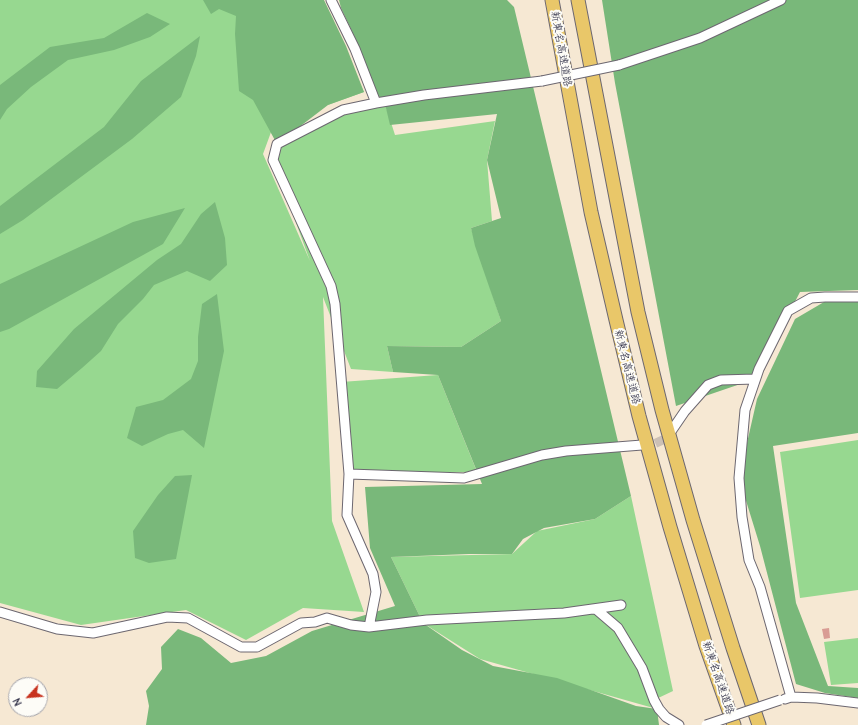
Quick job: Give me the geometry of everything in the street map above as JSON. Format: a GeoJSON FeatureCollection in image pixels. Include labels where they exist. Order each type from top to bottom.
{"type":"FeatureCollection","features":[{"type":"Feature","properties":{"kind":"highway","name":"新東名高速道路"},"geometry":{"type":"LineString","coordinates":[[552,0],[591,212],[639,416],[670,527],[706,646],[734,725]]}},
{"type":"Feature","properties":{"kind":"highway"},"geometry":{"type":"LineString","coordinates":[[578,0],[638,312],[662,410],[693,520],[759,725]]}},
{"type":"Feature","properties":{"kind":"street"},"geometry":{"type":"LineString","coordinates":[[331,0],[356,49],[376,103]]}},
{"type":"Feature","properties":{"kind":"street"},"geometry":{"type":"LineString","coordinates":[[369,627],[376,592],[374,574],[348,515],[349,474],[335,304],[331,286],[272,160],[277,144],[344,110],[424,95],[542,81],[619,65],[700,38],[781,0]]}},
{"type":"Feature","properties":{"kind":"street"},"geometry":{"type":"LineString","coordinates":[[791,697],[760,588],[749,560],[742,516],[739,478],[742,429],[745,410],[759,369],[788,311],[811,298],[858,297]]}},
{"type":"Feature","properties":{"kind":"street"},"geometry":{"type":"LineString","coordinates":[[672,430],[685,411],[708,385],[721,380],[755,379]]}},
{"type":"Feature","properties":{"kind":"street"},"geometry":{"type":"LineString","coordinates":[[349,474],[464,478],[542,454],[642,445]]}},
{"type":"Feature","properties":{"kind":"street"},"geometry":{"type":"LineString","coordinates":[[0,612],[57,629],[93,633],[167,617],[188,618],[241,648],[257,647],[301,623],[315,622],[327,618],[369,627],[427,620],[564,614],[621,605]]}},
{"type":"Feature","properties":{"kind":"street"},"geometry":{"type":"LineString","coordinates":[[593,609],[597,610],[618,628],[642,668],[659,709],[666,717],[678,725]]}},
{"type":"Feature","properties":{"kind":"street"},"geometry":{"type":"LineString","coordinates":[[706,725],[791,697],[817,698],[858,703]]}},
{"type":"Feature","properties":{"kind":"green space"},"geometry":{"type":"Polygon","coordinates":[[[0,0],[319,0],[364,92],[274,124],[263,154],[310,261],[273,160],[288,138],[343,110],[385,104],[395,135],[495,121],[487,160],[492,221],[471,228],[501,321],[461,347],[387,346],[393,372],[351,369],[323,297],[332,521],[364,612],[303,608],[246,640],[186,610],[81,625],[0,603],[0,0]]]}},
{"type":"Feature","properties":{"kind":"green space"},"geometry":{"type":"Polygon","coordinates":[[[203,0],[324,0],[346,46],[364,92],[328,105],[277,144],[253,100],[239,91],[235,34],[236,16],[219,9],[211,14],[203,0]]]}},
{"type":"Feature","properties":{"kind":"green space"},"geometry":{"type":"Polygon","coordinates":[[[339,0],[507,0],[514,7],[631,496],[595,519],[544,528],[523,539],[512,554],[391,557],[423,623],[462,650],[493,666],[557,678],[636,706],[657,709],[659,725],[146,725],[149,706],[146,691],[162,669],[161,647],[178,629],[201,638],[231,663],[266,656],[312,631],[395,606],[370,548],[365,487],[482,484],[438,375],[393,372],[387,346],[461,347],[501,321],[475,246],[471,228],[501,218],[487,160],[497,114],[390,125],[385,104],[375,91],[357,42],[341,8],[339,0]]]}},
{"type":"Feature","properties":{"kind":"green space"},"geometry":{"type":"Polygon","coordinates":[[[602,0],[858,0],[858,290],[800,292],[755,379],[676,406],[615,83],[602,0]]]}},
{"type":"Feature","properties":{"kind":"green space"},"geometry":{"type":"Polygon","coordinates":[[[147,13],[170,24],[150,37],[114,50],[68,60],[31,87],[7,109],[0,120],[0,85],[50,47],[104,38],[147,13]]]}},
{"type":"Feature","properties":{"kind":"green space"},"geometry":{"type":"Polygon","coordinates":[[[200,36],[196,56],[181,97],[132,139],[23,220],[0,234],[0,206],[104,127],[141,81],[200,36]]]}},
{"type":"Feature","properties":{"kind":"green space"},"geometry":{"type":"Polygon","coordinates":[[[215,202],[225,238],[227,265],[210,281],[187,271],[154,285],[143,299],[118,324],[101,351],[82,368],[57,389],[36,387],[37,371],[74,329],[157,260],[181,244],[201,214],[215,202]]]}},
{"type":"Feature","properties":{"kind":"green space"},"geometry":{"type":"Polygon","coordinates":[[[185,208],[163,244],[9,329],[0,332],[0,284],[133,222],[185,208]]]}},
{"type":"Feature","properties":{"kind":"green space"},"geometry":{"type":"Polygon","coordinates":[[[217,294],[224,351],[204,448],[183,430],[168,434],[142,446],[127,438],[136,407],[163,400],[191,379],[198,361],[198,337],[202,304],[217,294]]]}},
{"type":"Feature","properties":{"kind":"green space"},"geometry":{"type":"Polygon","coordinates":[[[824,302],[858,302],[858,433],[773,446],[796,603],[828,686],[858,688],[858,698],[825,693],[796,684],[760,546],[739,478],[757,399],[795,319],[824,302]]]}},
{"type":"Feature","properties":{"kind":"green space"},"geometry":{"type":"Polygon","coordinates":[[[438,375],[477,472],[349,474],[341,382],[438,375]]]}},
{"type":"Feature","properties":{"kind":"green space"},"geometry":{"type":"Polygon","coordinates":[[[858,440],[858,590],[800,598],[780,452],[858,440]]]}},
{"type":"Feature","properties":{"kind":"green space"},"geometry":{"type":"Polygon","coordinates":[[[192,475],[176,559],[149,563],[135,558],[133,531],[158,495],[175,476],[192,475]]]}},
{"type":"Feature","properties":{"kind":"green space"},"geometry":{"type":"Polygon","coordinates":[[[631,496],[673,691],[654,700],[657,709],[480,659],[423,623],[391,557],[512,554],[537,531],[595,519],[631,496]]]}},
{"type":"Feature","properties":{"kind":"green space"},"geometry":{"type":"Polygon","coordinates":[[[858,638],[858,683],[831,685],[824,642],[858,638]]]}},
{"type":"Feature","properties":{"kind":"building"},"geometry":{"type":"Polygon","coordinates":[[[829,628],[830,638],[824,639],[822,629],[829,628]]]}},
{"type":"Feature","properties":{"kind":"tunnel"},"geometry":{"type":"LineString","coordinates":[[642,445],[654,444],[665,439],[672,430]]}}]}
